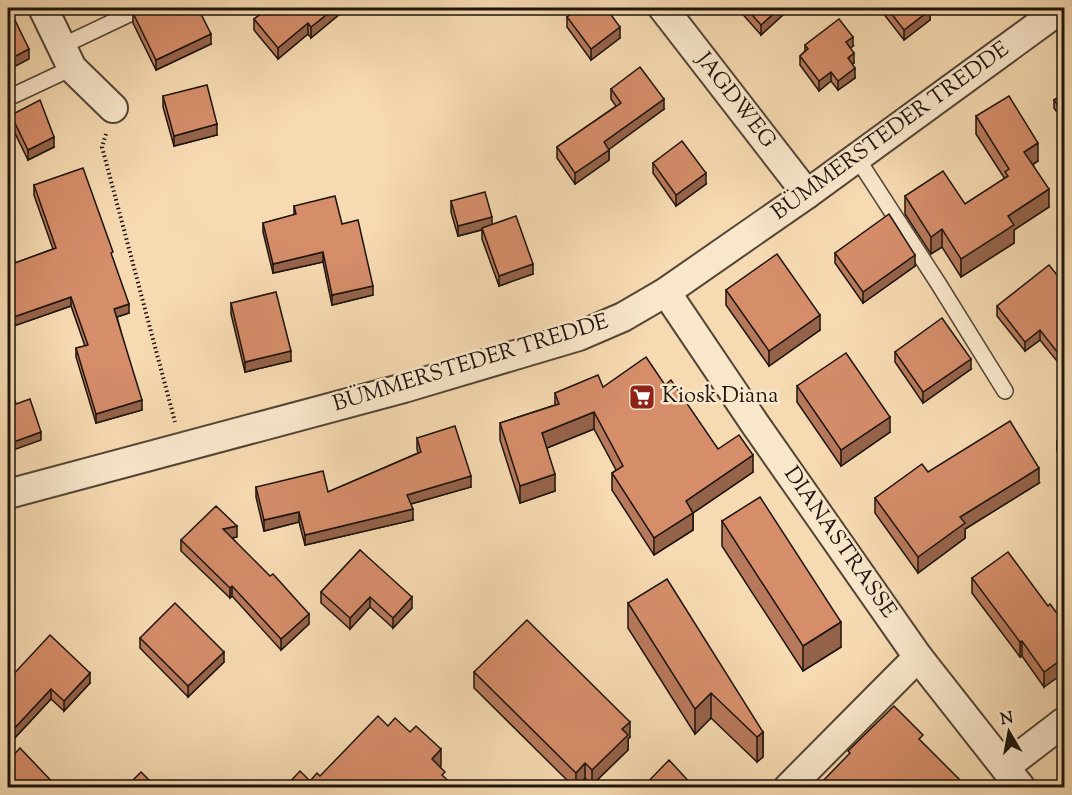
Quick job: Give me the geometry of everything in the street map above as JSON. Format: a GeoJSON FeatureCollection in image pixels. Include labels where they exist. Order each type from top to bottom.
{"type":"FeatureCollection","features":[{"type":"Feature","properties":{"kind":"street"},"geometry":{"type":"LineString","coordinates":[[43,8],[67,57],[113,108]]}},
{"type":"Feature","properties":{"kind":"street","name":"JAGDWEG"},"geometry":{"type":"LineString","coordinates":[[663,8],[807,194]]}},
{"type":"Feature","properties":{"kind":"street","name":"BÜMMERSTEDER TREDDE"},"geometry":{"type":"LineString","coordinates":[[8,494],[404,388],[579,336],[623,317],[666,292],[807,194],[1062,8]]}},
{"type":"Feature","properties":{"kind":"street","name":"DIANASTRASSE"},"geometry":{"type":"LineString","coordinates":[[666,292],[918,657],[1013,777]]}},
{"type":"Feature","properties":{"kind":"street"},"geometry":{"type":"LineString","coordinates":[[788,788],[918,657]]}},
{"type":"Feature","properties":{"kind":"street"},"geometry":{"type":"LineString","coordinates":[[1013,777],[1065,722]]}},
{"type":"Feature","properties":{"kind":"lane"},"geometry":{"type":"LineString","coordinates":[[8,98],[142,8]]}},
{"type":"Feature","properties":{"kind":"lane"},"geometry":{"type":"LineString","coordinates":[[857,158],[1005,392]]}},
{"type":"Feature","properties":{"kind":"path"},"geometry":{"type":"LineString","coordinates":[[113,108],[102,147],[181,446]]}},
{"type":"Feature","properties":{"kind":"building"},"geometry":{"type":"Polygon","coordinates":[[[8,8],[29,49],[8,60],[8,8]]]}},
{"type":"Feature","properties":{"kind":"building"},"geometry":{"type":"Polygon","coordinates":[[[142,8],[198,8],[211,34],[156,60],[133,13],[142,8]]]}},
{"type":"Feature","properties":{"kind":"building"},"geometry":{"type":"Polygon","coordinates":[[[269,8],[335,8],[311,27],[308,23],[278,48],[254,19],[269,8]]]}},
{"type":"Feature","properties":{"kind":"building"},"geometry":{"type":"Polygon","coordinates":[[[580,8],[606,8],[620,27],[591,49],[567,17],[580,8]]]}},
{"type":"Feature","properties":{"kind":"building"},"geometry":{"type":"Polygon","coordinates":[[[746,8],[780,8],[761,25],[746,8]]]}},
{"type":"Feature","properties":{"kind":"building"},"geometry":{"type":"Polygon","coordinates":[[[887,8],[929,8],[930,10],[904,30],[887,8]]]}},
{"type":"Feature","properties":{"kind":"building"},"geometry":{"type":"Polygon","coordinates":[[[839,19],[853,37],[846,42],[854,53],[848,58],[855,68],[838,81],[831,72],[819,81],[800,56],[808,49],[805,45],[839,19]]]}},
{"type":"Feature","properties":{"kind":"building"},"geometry":{"type":"Polygon","coordinates":[[[640,67],[664,99],[604,142],[609,150],[575,173],[557,147],[621,103],[611,89],[640,67]]]}},
{"type":"Feature","properties":{"kind":"building"},"geometry":{"type":"Polygon","coordinates":[[[207,85],[217,124],[174,136],[163,96],[207,85]]]}},
{"type":"Feature","properties":{"kind":"building"},"geometry":{"type":"Polygon","coordinates":[[[1065,93],[1065,115],[1054,100],[1065,93]]]}},
{"type":"Feature","properties":{"kind":"building"},"geometry":{"type":"Polygon","coordinates":[[[1009,96],[1038,143],[1024,152],[1049,189],[1008,216],[1014,225],[961,259],[942,229],[931,237],[905,196],[943,171],[965,204],[1008,176],[1005,172],[1009,169],[976,116],[1009,96]]]}},
{"type":"Feature","properties":{"kind":"building"},"geometry":{"type":"Polygon","coordinates":[[[40,100],[54,137],[28,150],[11,115],[40,100]]]}},
{"type":"Feature","properties":{"kind":"building"},"geometry":{"type":"Polygon","coordinates":[[[682,141],[706,173],[676,195],[653,163],[682,141]]]}},
{"type":"Feature","properties":{"kind":"building"},"geometry":{"type":"Polygon","coordinates":[[[83,168],[129,304],[114,309],[142,400],[96,414],[76,348],[88,345],[71,297],[8,319],[8,235],[15,263],[56,248],[34,185],[83,168]]]}},
{"type":"Feature","properties":{"kind":"building"},"geometry":{"type":"Polygon","coordinates":[[[485,192],[492,217],[458,226],[451,201],[485,192]]]}},
{"type":"Feature","properties":{"kind":"building"},"geometry":{"type":"Polygon","coordinates":[[[335,196],[342,224],[358,220],[373,286],[332,295],[323,252],[273,264],[263,223],[296,214],[294,206],[335,196]]]}},
{"type":"Feature","properties":{"kind":"building"},"geometry":{"type":"Polygon","coordinates":[[[889,214],[915,255],[863,292],[835,253],[889,214]]]}},
{"type":"Feature","properties":{"kind":"building"},"geometry":{"type":"Polygon","coordinates":[[[516,216],[533,264],[499,276],[482,228],[516,216]]]}},
{"type":"Feature","properties":{"kind":"building"},"geometry":{"type":"Polygon","coordinates":[[[777,254],[820,315],[769,351],[726,290],[777,254]]]}},
{"type":"Feature","properties":{"kind":"building"},"geometry":{"type":"Polygon","coordinates":[[[1049,265],[1065,285],[1065,362],[1040,330],[1025,342],[997,306],[1049,265]]]}},
{"type":"Feature","properties":{"kind":"building"},"geometry":{"type":"Polygon","coordinates":[[[276,292],[291,351],[245,362],[231,303],[276,292]]]}},
{"type":"Feature","properties":{"kind":"building"},"geometry":{"type":"Polygon","coordinates":[[[942,318],[971,359],[923,392],[895,352],[942,318]]]}},
{"type":"Feature","properties":{"kind":"building"},"geometry":{"type":"Polygon","coordinates":[[[846,353],[890,417],[841,450],[797,386],[846,353]]]}},
{"type":"Feature","properties":{"kind":"building"},"geometry":{"type":"Polygon","coordinates":[[[646,357],[665,385],[671,380],[718,449],[739,435],[753,455],[686,501],[693,513],[654,538],[612,473],[623,466],[594,412],[542,433],[555,474],[520,486],[500,423],[559,404],[555,393],[598,375],[603,387],[646,357]]]}},
{"type":"Feature","properties":{"kind":"building"},"geometry":{"type":"Polygon","coordinates":[[[8,378],[16,404],[30,399],[41,432],[8,444],[8,378]]]}},
{"type":"Feature","properties":{"kind":"building"},"geometry":{"type":"Polygon","coordinates":[[[1010,421],[1039,468],[960,517],[965,523],[918,557],[875,498],[922,464],[928,472],[1010,421]]]}},
{"type":"Feature","properties":{"kind":"building"},"geometry":{"type":"Polygon","coordinates":[[[455,426],[471,476],[407,495],[413,509],[305,535],[299,512],[264,520],[256,487],[323,471],[328,492],[421,452],[417,438],[455,426]]]}},
{"type":"Feature","properties":{"kind":"building"},"geometry":{"type":"Polygon","coordinates":[[[1065,436],[1065,451],[1057,441],[1065,436]]]}},
{"type":"Feature","properties":{"kind":"building"},"geometry":{"type":"Polygon","coordinates":[[[760,497],[841,622],[803,646],[722,521],[760,497]]]}},
{"type":"Feature","properties":{"kind":"building"},"geometry":{"type":"Polygon","coordinates":[[[216,506],[237,526],[223,529],[270,576],[273,574],[309,614],[281,639],[232,586],[230,588],[181,540],[216,506]]]}},
{"type":"Feature","properties":{"kind":"building"},"geometry":{"type":"Polygon","coordinates":[[[360,550],[412,597],[393,618],[370,597],[350,618],[321,592],[360,550]]]}},
{"type":"Feature","properties":{"kind":"building"},"geometry":{"type":"Polygon","coordinates":[[[1008,552],[1048,606],[1050,604],[1065,624],[1065,657],[1044,672],[972,578],[1008,552]]]}},
{"type":"Feature","properties":{"kind":"building"},"geometry":{"type":"Polygon","coordinates":[[[667,579],[763,732],[757,737],[711,693],[695,709],[628,603],[667,579]]]}},
{"type":"Feature","properties":{"kind":"building"},"geometry":{"type":"Polygon","coordinates":[[[175,603],[224,652],[188,686],[140,638],[175,603]]]}},
{"type":"Feature","properties":{"kind":"building"},"geometry":{"type":"Polygon","coordinates":[[[527,620],[630,722],[622,729],[628,735],[592,770],[585,763],[576,773],[474,672],[527,620]]]}},
{"type":"Feature","properties":{"kind":"building"},"geometry":{"type":"Polygon","coordinates":[[[50,635],[90,673],[64,701],[51,689],[11,732],[8,729],[8,680],[50,635]]]}},
{"type":"Feature","properties":{"kind":"building"},"geometry":{"type":"Polygon","coordinates":[[[894,706],[923,735],[919,739],[967,787],[816,788],[850,753],[848,751],[894,706]]]}},
{"type":"Feature","properties":{"kind":"building"},"geometry":{"type":"Polygon","coordinates":[[[378,716],[388,726],[395,718],[410,732],[416,726],[441,749],[432,759],[445,772],[442,775],[456,788],[391,788],[387,783],[383,788],[284,788],[300,771],[310,781],[317,773],[320,776],[378,716]]]}},
{"type":"Feature","properties":{"kind":"building"},"geometry":{"type":"Polygon","coordinates":[[[20,748],[58,788],[8,788],[8,761],[20,748]]]}},
{"type":"Feature","properties":{"kind":"building"},"geometry":{"type":"Polygon","coordinates":[[[669,760],[695,788],[642,788],[669,760]]]}},
{"type":"Feature","properties":{"kind":"building"},"geometry":{"type":"Polygon","coordinates":[[[141,772],[157,788],[125,788],[141,772]]]}},
{"type":"Feature","properties":{"kind":"place","name":"Kiosk Diana"},"geometry":{"type":"Point","coordinates":[642,397]}}]}
